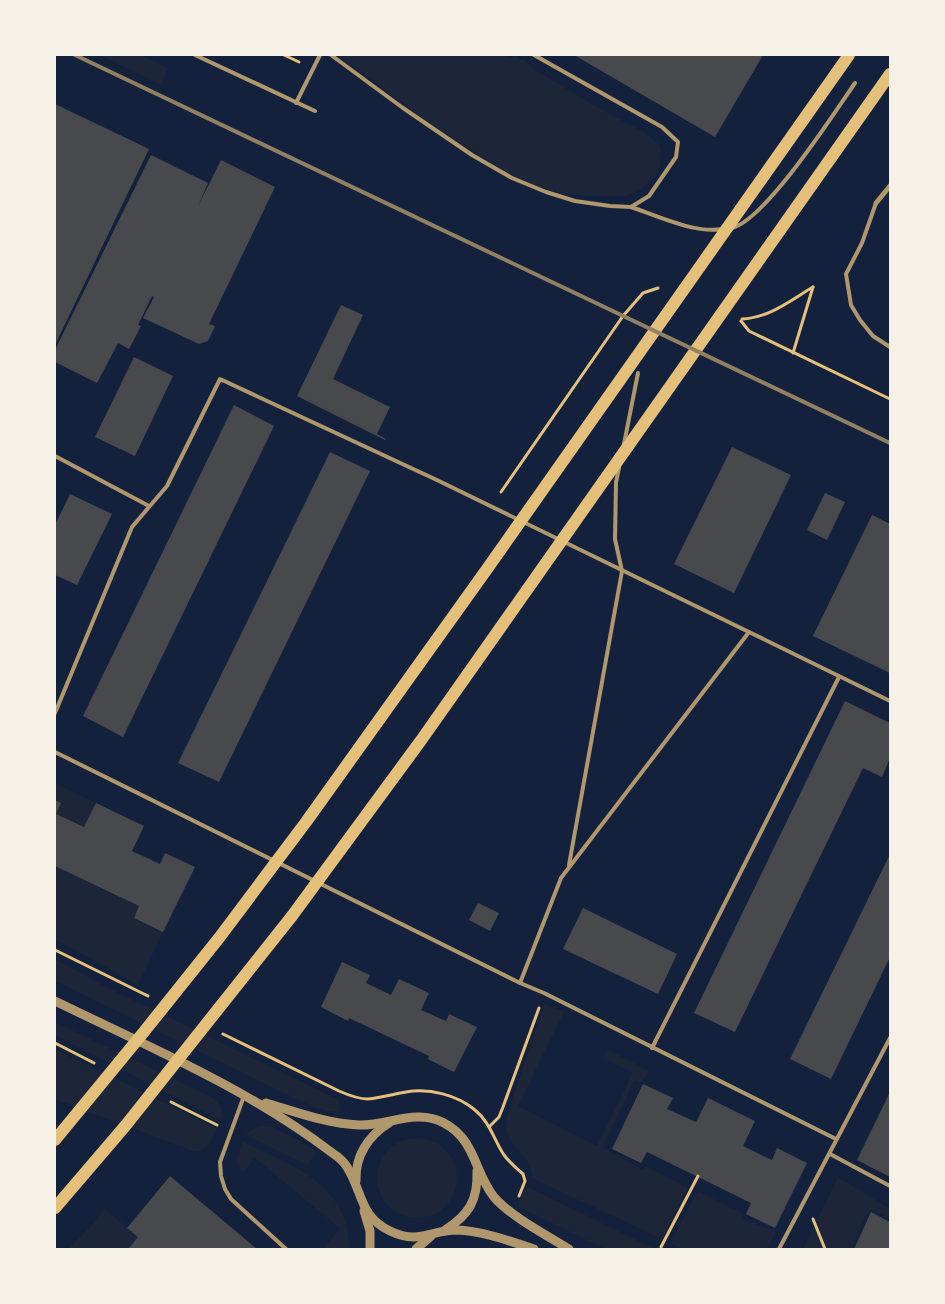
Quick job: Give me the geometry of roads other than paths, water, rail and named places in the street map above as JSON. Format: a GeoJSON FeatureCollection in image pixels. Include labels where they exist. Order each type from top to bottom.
{"type":"FeatureCollection","features":[{"type":"Feature","properties":{"kind":"main road"},"geometry":{"type":"LineString","coordinates":[[55,1140],[219,938],[345,768],[848,55]]}},
{"type":"Feature","properties":{"kind":"main road"},"geometry":{"type":"LineString","coordinates":[[55,1208],[126,1125],[292,916],[433,723],[890,74]]}},
{"type":"Feature","properties":{"kind":"main road"},"geometry":{"type":"LineString","coordinates":[[55,1128],[91,1097]]}},
{"type":"Feature","properties":{"kind":"street"},"geometry":{"type":"LineString","coordinates":[[876,204],[890,186]]}},
{"type":"Feature","properties":{"kind":"street"},"geometry":{"type":"LineString","coordinates":[[55,1001],[247,1096],[276,1113],[342,1160],[351,1173],[361,1201],[370,1231],[370,1249]]}},
{"type":"Feature","properties":{"kind":"street"},"geometry":{"type":"LineString","coordinates":[[247,1096],[342,1124],[383,1123],[420,1116],[443,1122],[462,1136],[474,1156],[482,1177],[495,1198],[512,1212],[569,1249]]}},
{"type":"Feature","properties":{"kind":"street"},"geometry":{"type":"LineString","coordinates":[[357,1189],[356,1169],[358,1160],[366,1145],[378,1130],[398,1119]]}},
{"type":"Feature","properties":{"kind":"street"},"geometry":{"type":"LineString","coordinates":[[361,1201],[374,1220],[395,1234],[413,1238],[436,1234],[464,1217],[474,1200],[478,1181],[474,1156]]}},
{"type":"Feature","properties":{"kind":"street"},"geometry":{"type":"LineString","coordinates":[[416,1249],[428,1237],[446,1231],[467,1231],[499,1238],[534,1249]]}},
{"type":"Feature","properties":{"kind":"lane"},"geometry":{"type":"LineString","coordinates":[[195,55],[315,112]]}},
{"type":"Feature","properties":{"kind":"lane"},"geometry":{"type":"LineString","coordinates":[[296,103],[320,55]]}},
{"type":"Feature","properties":{"kind":"lane"},"geometry":{"type":"LineString","coordinates":[[331,55],[403,108],[472,155],[512,178],[575,201],[631,207],[688,226],[714,231],[735,227],[747,219],[777,191],[855,83]]}},
{"type":"Feature","properties":{"kind":"lane"},"geometry":{"type":"LineString","coordinates":[[534,55],[662,127],[678,142],[676,157],[649,196],[631,207]]}},
{"type":"Feature","properties":{"kind":"lane"},"geometry":{"type":"LineString","coordinates":[[876,204],[862,242],[846,274],[851,305],[860,320],[873,336],[890,347]]}},
{"type":"Feature","properties":{"kind":"lane"},"geometry":{"type":"LineString","coordinates":[[569,867],[622,571],[614,539],[616,482],[638,373]]}},
{"type":"Feature","properties":{"kind":"lane"},"geometry":{"type":"LineString","coordinates":[[55,713],[132,527],[166,486],[220,379],[440,481],[890,701]]}},
{"type":"Feature","properties":{"kind":"lane"},"geometry":{"type":"LineString","coordinates":[[55,456],[149,506]]}},
{"type":"Feature","properties":{"kind":"lane"},"geometry":{"type":"LineString","coordinates":[[520,983],[561,878],[749,632]]}},
{"type":"Feature","properties":{"kind":"lane"},"geometry":{"type":"LineString","coordinates":[[652,1048],[839,677]]}},
{"type":"Feature","properties":{"kind":"lane"},"geometry":{"type":"LineString","coordinates":[[55,752],[520,983],[544,993],[836,1140]]}},
{"type":"Feature","properties":{"kind":"lane"},"geometry":{"type":"LineString","coordinates":[[779,1249],[889,1044],[890,1038]]}},
{"type":"Feature","properties":{"kind":"lane"},"geometry":{"type":"LineString","coordinates":[[247,1096],[220,1162],[221,1176],[231,1200],[286,1249]]}},
{"type":"Feature","properties":{"kind":"lane"},"geometry":{"type":"LineString","coordinates":[[830,1154],[890,1186]]}},
{"type":"Feature","properties":{"kind":"railway"},"geometry":{"type":"LineString","coordinates":[[75,55],[890,443]]}}]}
